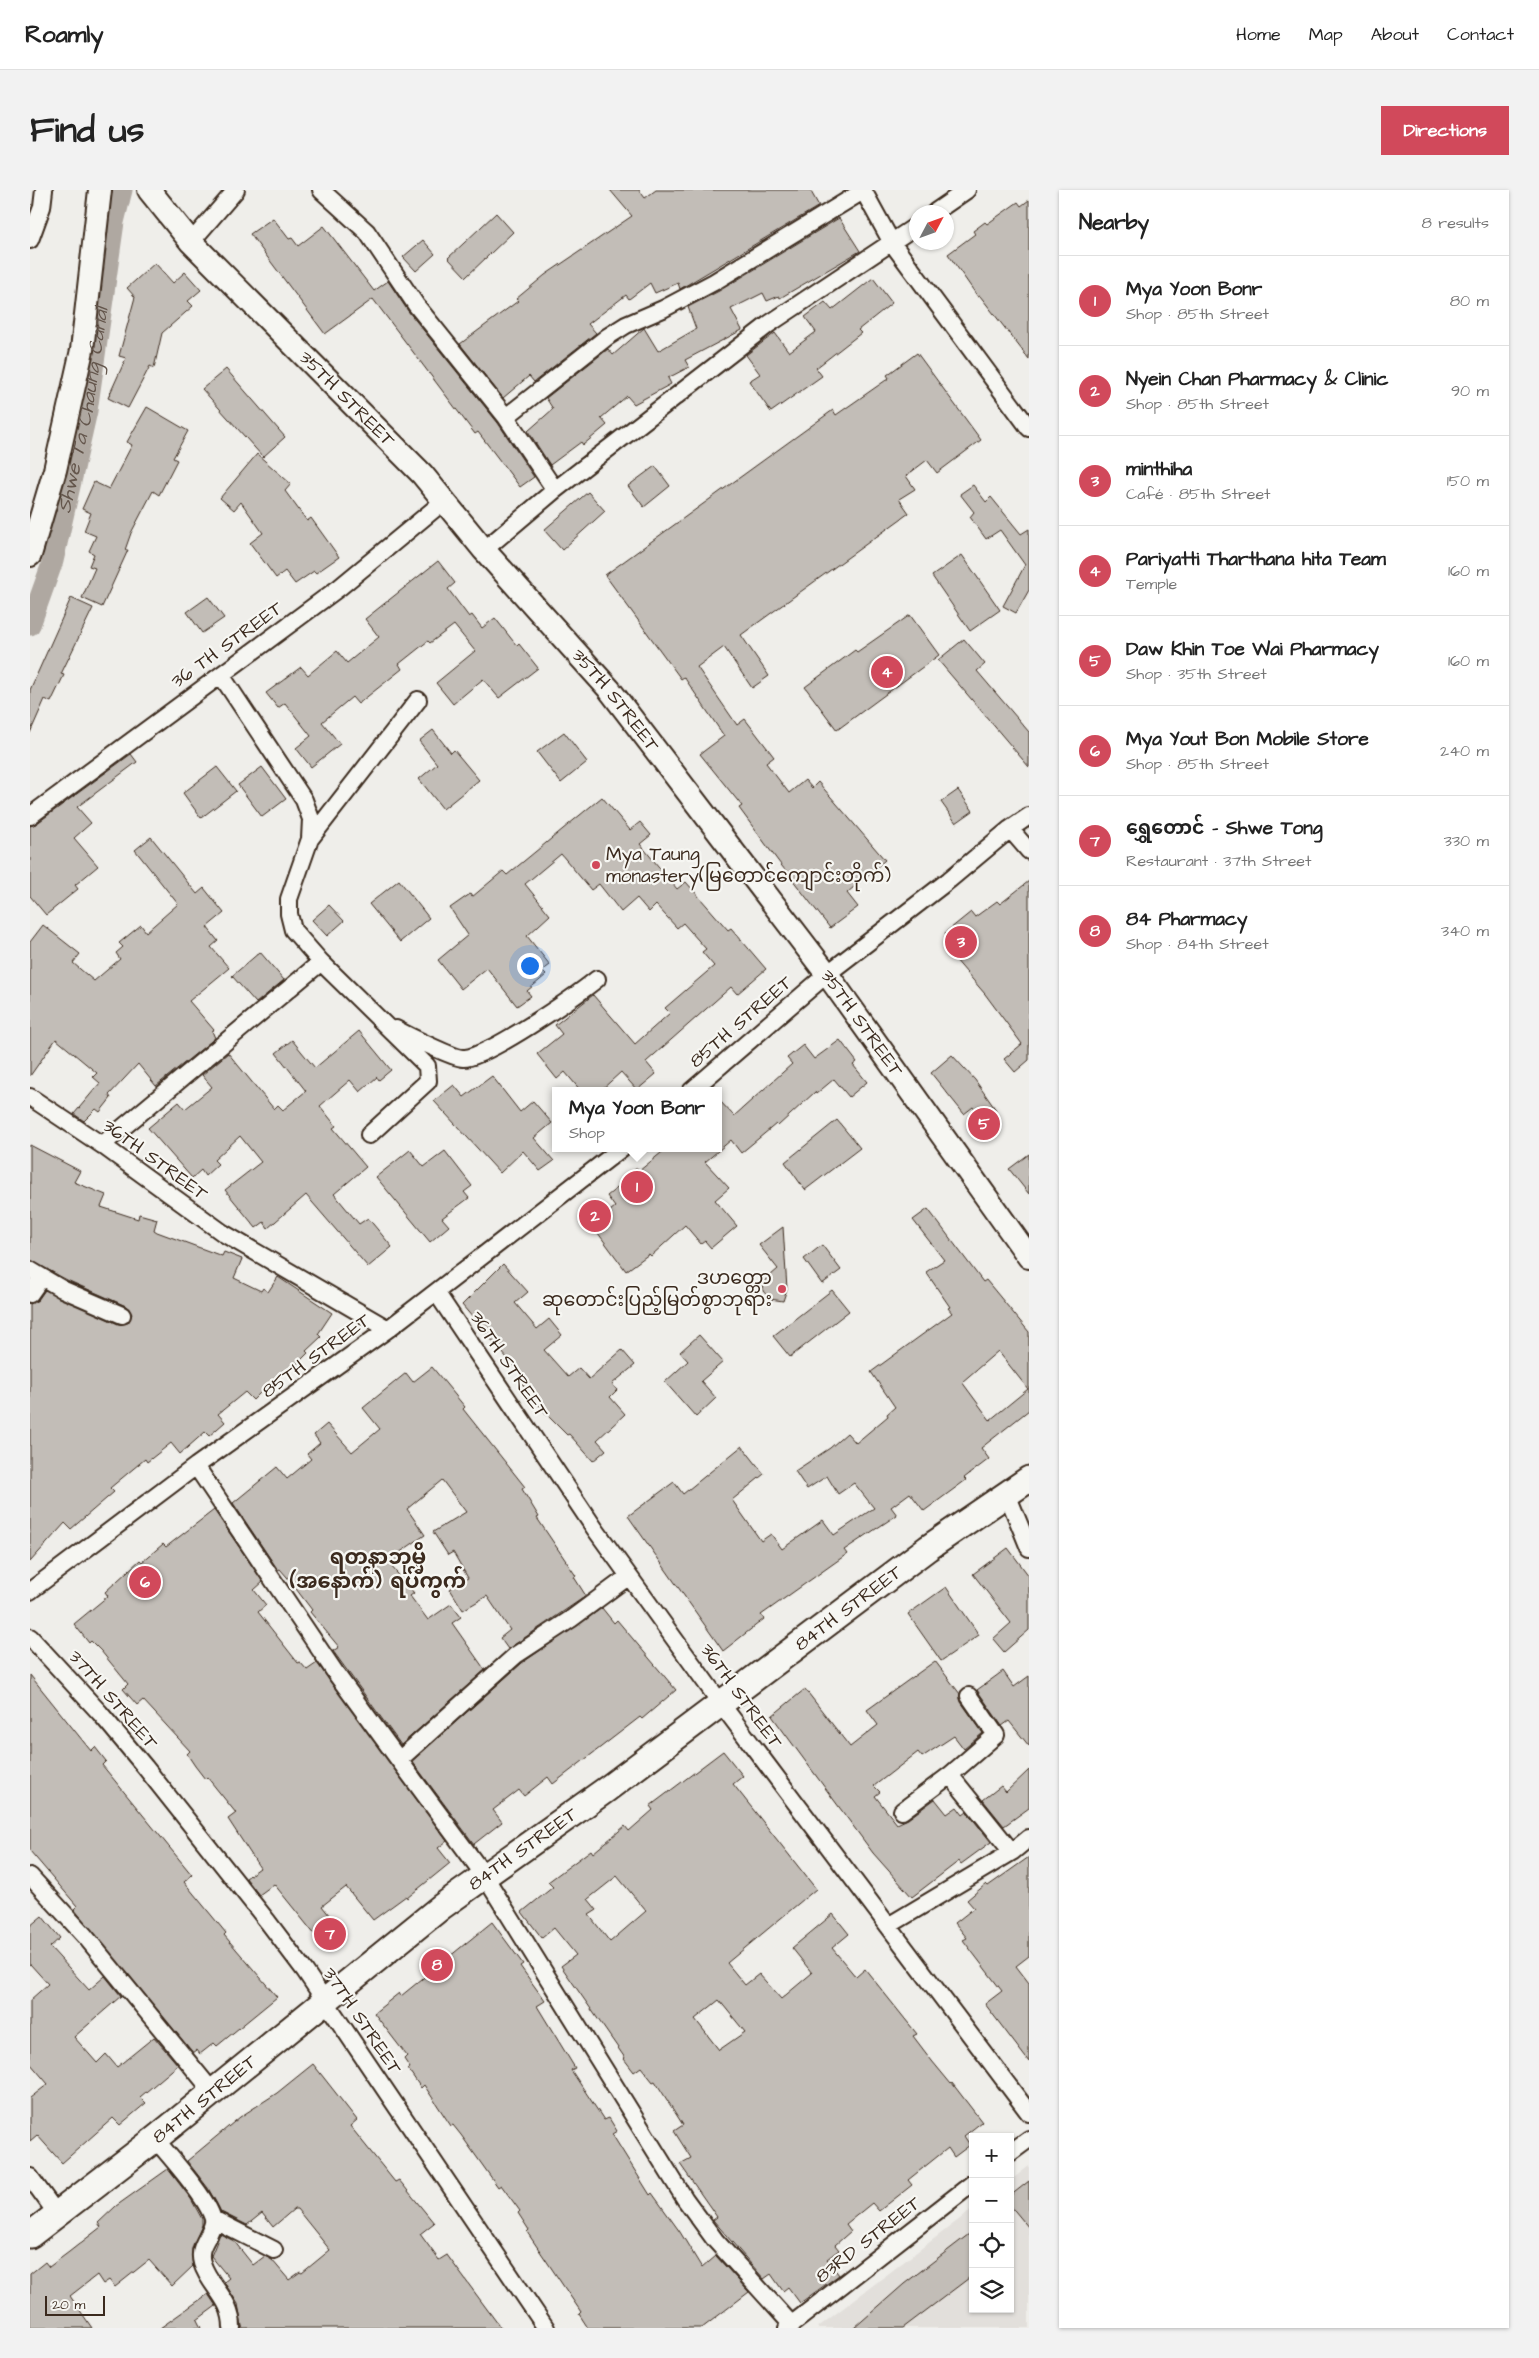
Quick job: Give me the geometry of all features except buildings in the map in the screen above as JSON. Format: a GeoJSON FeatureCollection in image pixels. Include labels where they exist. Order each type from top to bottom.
{"type":"FeatureCollection","features":[{"type":"Feature","properties":{"kind":"main road"},"geometry":{"type":"LineString","coordinates":[[30,555],[55,470],[82,350],[100,190]]}},
{"type":"Feature","properties":{"kind":"main road","name":"35TH STREET"},"geometry":{"type":"LineString","coordinates":[[149,190],[191,242],[422,474],[484,550],[609,689],[827,974],[1029,1257]]}},
{"type":"Feature","properties":{"kind":"main road","name":"84TH STREET"},"geometry":{"type":"LineString","coordinates":[[30,2235],[155,2139],[212,2091],[325,2003],[434,1912],[607,1790],[928,1548],[1029,1479]]}},
{"type":"Feature","properties":{"kind":"street"},"geometry":{"type":"LineString","coordinates":[[30,240],[42,207],[44,190]]}},
{"type":"Feature","properties":{"kind":"street"},"geometry":{"type":"LineString","coordinates":[[191,242],[236,190]]}},
{"type":"Feature","properties":{"kind":"street"},"geometry":{"type":"LineString","coordinates":[[321,190],[367,232],[416,305],[506,417],[555,490]]}},
{"type":"Feature","properties":{"kind":"street"},"geometry":{"type":"LineString","coordinates":[[506,417],[607,337],[626,325],[663,310],[714,282],[863,190],[892,244],[1029,428]]}},
{"type":"Feature","properties":{"kind":"street"},"geometry":{"type":"LineString","coordinates":[[945,205],[967,190]]}},
{"type":"Feature","properties":{"kind":"street"},"geometry":{"type":"LineString","coordinates":[[484,550],[555,490],[770,324],[909,231]]}},
{"type":"Feature","properties":{"kind":"street","name":"36 TH STREET"},"geometry":{"type":"LineString","coordinates":[[30,816],[340,587],[444,501]]}},
{"type":"Feature","properties":{"kind":"street"},"geometry":{"type":"LineString","coordinates":[[221,675],[304,800],[311,819],[310,839],[290,898],[289,914],[293,930],[321,962],[427,1066],[428,1081],[369,1135]]}},
{"type":"Feature","properties":{"kind":"street"},"geometry":{"type":"LineString","coordinates":[[310,839],[418,700]]}},
{"type":"Feature","properties":{"kind":"street","name":"85TH STREET"},"geometry":{"type":"LineString","coordinates":[[696,1087],[827,974],[1029,816]]}},
{"type":"Feature","properties":{"kind":"street"},"geometry":{"type":"LineString","coordinates":[[1010,829],[1029,851]]}},
{"type":"Feature","properties":{"kind":"street"},"geometry":{"type":"LineString","coordinates":[[102,1145],[321,962]]}},
{"type":"Feature","properties":{"kind":"street"},"geometry":{"type":"LineString","coordinates":[[354,995],[384,1022],[410,1036],[462,1058],[483,1054],[568,1002],[596,979]]}},
{"type":"Feature","properties":{"kind":"street","name":"36TH STREET"},"geometry":{"type":"LineString","coordinates":[[30,1097],[102,1145],[223,1233],[388,1329]]}},
{"type":"Feature","properties":{"kind":"street","name":"85TH STREET"},"geometry":{"type":"LineString","coordinates":[[30,1591],[196,1466],[388,1329],[617,1152]]}},
{"type":"Feature","properties":{"kind":"street"},"geometry":{"type":"LineString","coordinates":[[30,1294],[36,1273],[62,1289],[122,1315]]}},
{"type":"Feature","properties":{"kind":"street","name":"36TH STREET"},"geometry":{"type":"LineString","coordinates":[[436,1292],[629,1576],[722,1705],[1029,2113]]}},
{"type":"Feature","properties":{"kind":"street"},"geometry":{"type":"LineString","coordinates":[[196,1466],[337,1675],[484,1875],[685,2199],[715,2240],[790,2326]]}},
{"type":"Feature","properties":{"kind":"street"},"geometry":{"type":"LineString","coordinates":[[1007,1494],[1029,1548]]}},
{"type":"Feature","properties":{"kind":"street"},"geometry":{"type":"LineString","coordinates":[[399,1760],[516,1655],[571,1619],[629,1576]]}},
{"type":"Feature","properties":{"kind":"street","name":"37TH STREET"},"geometry":{"type":"LineString","coordinates":[[30,1637],[94,1706],[268,1922],[546,2328]]}},
{"type":"Feature","properties":{"kind":"street"},"geometry":{"type":"LineString","coordinates":[[902,1811],[950,1775],[996,1735],[969,1696]]}},
{"type":"Feature","properties":{"kind":"street"},"geometry":{"type":"LineString","coordinates":[[950,1775],[1012,1852]]}},
{"type":"Feature","properties":{"kind":"street"},"geometry":{"type":"LineString","coordinates":[[888,1926],[1012,1852],[1029,1838]]}},
{"type":"Feature","properties":{"kind":"street"},"geometry":{"type":"LineString","coordinates":[[30,1876],[85,1936],[212,2091]]}},
{"type":"Feature","properties":{"kind":"street"},"geometry":{"type":"LineString","coordinates":[[155,2139],[182,2170],[207,2205],[213,2219],[214,2223],[202,2246],[202,2263],[229,2307],[232,2328]]}},
{"type":"Feature","properties":{"kind":"street"},"geometry":{"type":"LineString","coordinates":[[1014,2150],[1029,2139]]}},
{"type":"Feature","properties":{"kind":"street"},"geometry":{"type":"LineString","coordinates":[[30,2177],[57,2214]]}},
{"type":"Feature","properties":{"kind":"street","name":"83RD STREET"},"geometry":{"type":"LineString","coordinates":[[790,2326],[969,2186]]}},
{"type":"Feature","properties":{"kind":"street"},"geometry":{"type":"LineString","coordinates":[[213,2219],[274,2250]]}},
{"type":"Feature","properties":{"kind":"shaded area"},"geometry":{"type":"Polygon","coordinates":[[[1029,2166],[1029,2328],[817,2328],[969,2212],[969,2313],[1014,2313],[1014,2178],[1029,2166]]]}},
{"type":"Feature","properties":{"kind":"waterway","name":"Shwe Ta Chaung Canal"},"geometry":{"type":"LineString","coordinates":[[30,625],[53,561],[87,411],[114,222],[122,190]]}},
{"type":"Feature","properties":{"kind":"place","name":"Pariyatti Tharthana hita Team"},"geometry":{"type":"Point","coordinates":[887,672]}},
{"type":"Feature","properties":{"kind":"place","name":"Mya Taung monastery(မြတောင်ကျောင်းတိုက်)"},"geometry":{"type":"Point","coordinates":[596,865]}},
{"type":"Feature","properties":{"kind":"place","name":"minthiha"},"geometry":{"type":"Point","coordinates":[961,942]}},
{"type":"Feature","properties":{"kind":"place","name":"Daw Khin Toe Wai Pharmacy"},"geometry":{"type":"Point","coordinates":[984,1124]}},
{"type":"Feature","properties":{"kind":"place","name":"Mya Yoon Bonr"},"geometry":{"type":"Point","coordinates":[637,1187]}},
{"type":"Feature","properties":{"kind":"place","name":"Nyein Chan Pharmacy & Clinic"},"geometry":{"type":"Point","coordinates":[595,1216]}},
{"type":"Feature","properties":{"kind":"place","name":"ဒဟတ္တော ဆုတောင်းပြည့်မြတ်စွာဘုရား"},"geometry":{"type":"Point","coordinates":[782,1289]}},
{"type":"Feature","properties":{"kind":"place","name":"Mya Yout Bon Mobile Store"},"geometry":{"type":"Point","coordinates":[145,1582]}},
{"type":"Feature","properties":{"kind":"place","name":"ရွှေတောင် - Shwe Tong"},"geometry":{"type":"Point","coordinates":[330,1934]}},
{"type":"Feature","properties":{"kind":"place","name":"84 Pharmacy"},"geometry":{"type":"Point","coordinates":[437,1965]}},
{"type":"Feature","properties":{"kind":"district","name":"ရတနာဘုမ္မိ (အနောက်) ရပ်ကွက်"},"geometry":{"type":"Point","coordinates":[378,1569]}}]}
